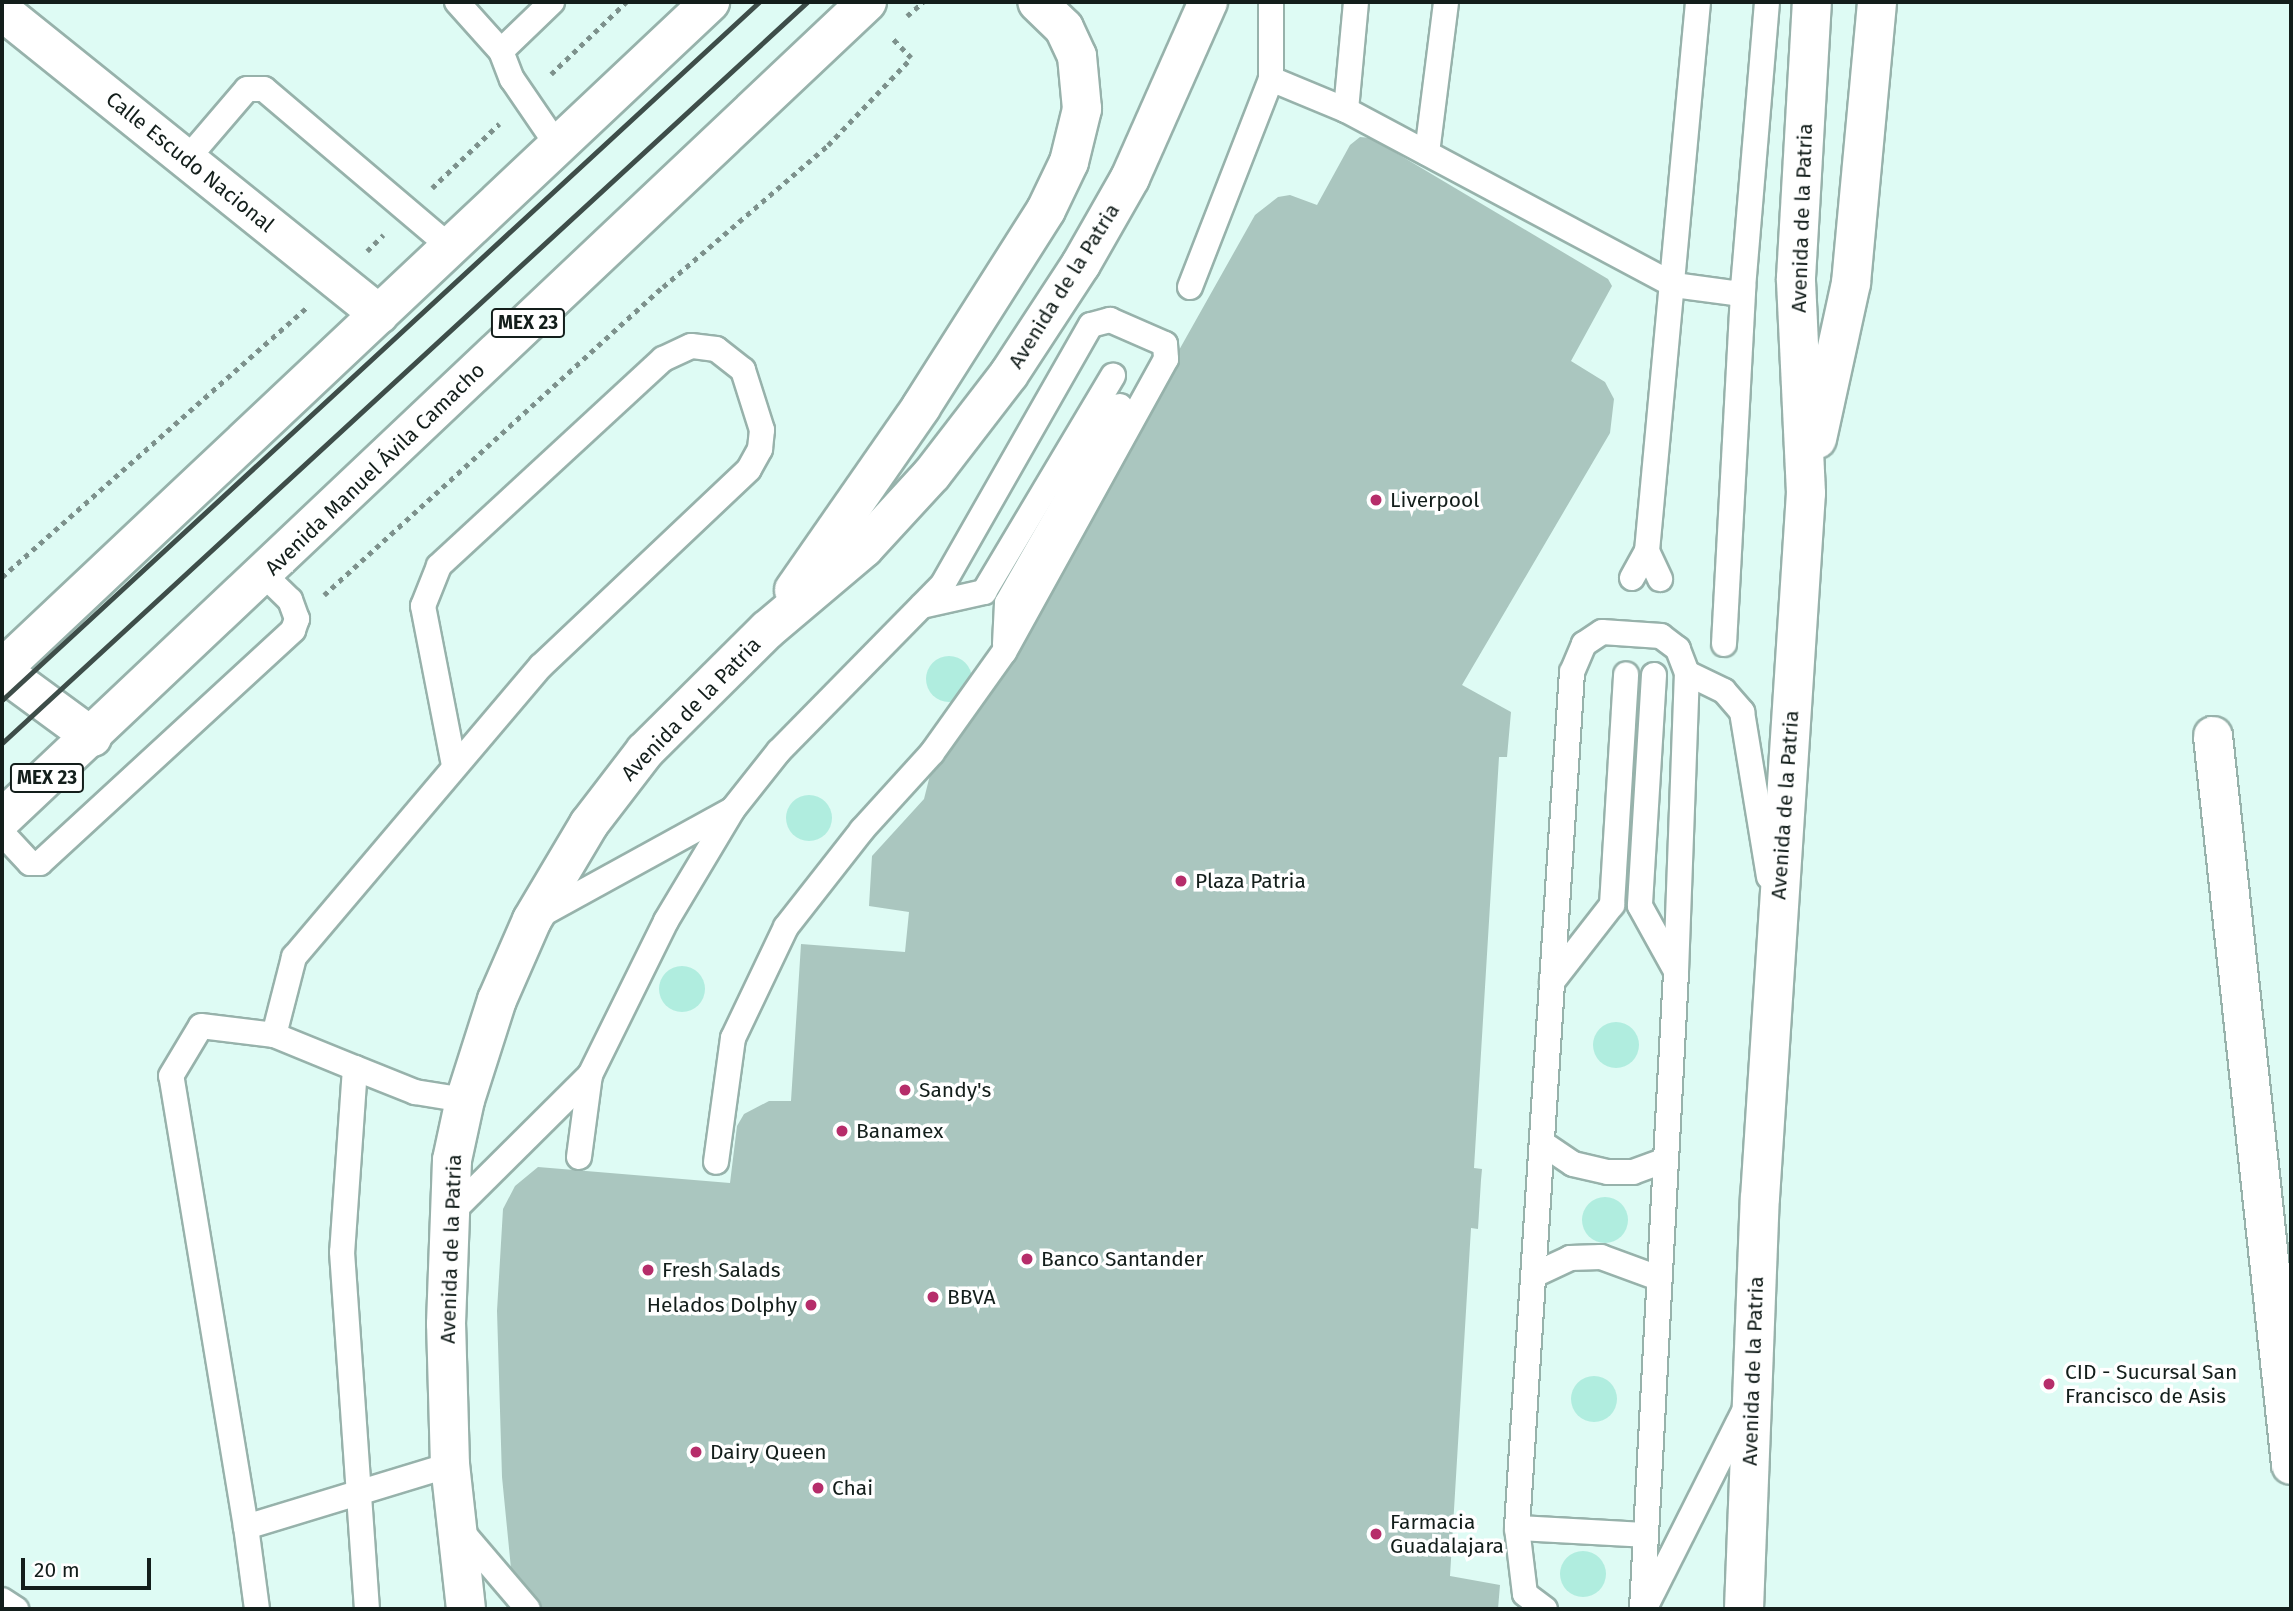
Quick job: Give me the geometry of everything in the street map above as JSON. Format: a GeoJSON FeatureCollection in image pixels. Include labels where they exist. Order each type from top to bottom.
{"type":"FeatureCollection","features":[{"type":"Feature","properties":{"kind":"main road"},"geometry":{"type":"LineString","coordinates":[[92,737],[2,670],[710,2]]}},
{"type":"Feature","properties":{"kind":"main road"},"geometry":{"type":"LineString","coordinates":[[767,630],[921,407],[1046,210],[1069,162],[1082,108],[1077,56],[1064,29],[1037,2]]}},
{"type":"Feature","properties":{"kind":"main road","name":"Avenida de la Patria"},"geometry":{"type":"LineString","coordinates":[[466,1609],[450,1465],[447,1216],[452,1160],[465,1100],[497,1000],[532,920],[589,824],[645,751],[767,630],[864,548],[932,474],[1009,374],[1081,264],[1130,178],[1208,2]]}},
{"type":"Feature","properties":{"kind":"main road","name":"Avenida de la Patria"},"geometry":{"type":"LineString","coordinates":[[1744,1609],[1752,1396],[1777,926],[1806,493],[1796,278],[1812,2]]}},
{"type":"Feature","properties":{"kind":"main road"},"geometry":{"type":"LineString","coordinates":[[1806,493],[1851,283],[1877,2]]}},
{"type":"Feature","properties":{"kind":"main road","name":"Avenida Manuel Ávila Camacho"},"geometry":{"type":"LineString","coordinates":[[2,819],[264,575],[864,3]]}},
{"type":"Feature","properties":{"kind":"main road","name":"Calle Escudo Nacional"},"geometry":{"type":"LineString","coordinates":[[2,11],[379,314]]}},
{"type":"Feature","properties":{"kind":"main road"},"geometry":{"type":"LineString","coordinates":[[2213,736],[2291,1465]]}},
{"type":"Feature","properties":{"kind":"lane"},"geometry":{"type":"LineString","coordinates":[[457,2],[500,51],[512,79],[557,145]]}},
{"type":"Feature","properties":{"kind":"lane"},"geometry":{"type":"LineString","coordinates":[[500,51],[552,2]]}},
{"type":"Feature","properties":{"kind":"lane"},"geometry":{"type":"LineString","coordinates":[[1181,281],[1202,247],[1271,79],[1271,2]]}},
{"type":"Feature","properties":{"kind":"lane"},"geometry":{"type":"LineString","coordinates":[[1346,110],[1356,2]]}},
{"type":"Feature","properties":{"kind":"lane"},"geometry":{"type":"LineString","coordinates":[[1427,153],[1446,2]]}},
{"type":"Feature","properties":{"kind":"lane"},"geometry":{"type":"LineString","coordinates":[[1632,578],[1647,551],[1674,285],[1698,2]]}},
{"type":"Feature","properties":{"kind":"lane"},"geometry":{"type":"LineString","coordinates":[[1724,644],[1743,288],[1767,2]]}},
{"type":"Feature","properties":{"kind":"lane"},"geometry":{"type":"LineString","coordinates":[[1271,79],[1346,110],[1674,285],[1734,293],[1743,288]]}},
{"type":"Feature","properties":{"kind":"lane"},"geometry":{"type":"LineString","coordinates":[[187,159],[247,89],[264,89],[450,247]]}},
{"type":"Feature","properties":{"kind":"lane"},"geometry":{"type":"LineString","coordinates":[[579,1157],[590,1075],[666,921],[733,809],[779,751],[943,584],[1091,325],[1110,320],[1165,345],[1166,359],[1004,652],[932,753],[862,830],[786,927],[733,1038],[716,1162]]}},
{"type":"Feature","properties":{"kind":"lane"},"geometry":{"type":"LineString","coordinates":[[274,1035],[294,957],[541,666],[748,469],[760,449],[762,430],[743,370],[716,349],[691,346],[663,359],[439,566],[423,606],[454,766]]}},
{"type":"Feature","properties":{"kind":"lane"},"geometry":{"type":"LineString","coordinates":[[922,606],[984,592],[1121,383],[1007,603],[1004,652]]}},
{"type":"Feature","properties":{"kind":"lane"},"geometry":{"type":"LineString","coordinates":[[1647,551],[1660,579]]}},
{"type":"Feature","properties":{"kind":"lane"},"geometry":{"type":"LineString","coordinates":[[2,833],[30,863],[40,863],[293,630],[297,619],[290,600],[264,575]]}},
{"type":"Feature","properties":{"kind":"lane"},"geometry":{"type":"LineString","coordinates":[[1545,1609],[1525,1602],[1517,1528],[1572,672],[1584,644],[1602,632],[1661,636],[1678,649],[1687,673],[1676,972],[1663,1161],[1643,1609]]}},
{"type":"Feature","properties":{"kind":"lane"},"geometry":{"type":"LineString","coordinates":[[1687,673],[1724,691],[1742,712],[1777,926]]}},
{"type":"Feature","properties":{"kind":"lane"},"geometry":{"type":"LineString","coordinates":[[1552,982],[1612,905],[1626,674]]}},
{"type":"Feature","properties":{"kind":"lane"},"geometry":{"type":"LineString","coordinates":[[1654,675],[1640,906],[1676,972]]}},
{"type":"Feature","properties":{"kind":"lane"},"geometry":{"type":"LineString","coordinates":[[532,920],[733,809]]}},
{"type":"Feature","properties":{"kind":"lane"},"geometry":{"type":"LineString","coordinates":[[257,1609],[246,1527],[171,1076],[201,1026],[274,1035],[415,1092],[465,1100]]}},
{"type":"Feature","properties":{"kind":"lane"},"geometry":{"type":"LineString","coordinates":[[355,1068],[342,1252],[367,1609]]}},
{"type":"Feature","properties":{"kind":"lane"},"geometry":{"type":"LineString","coordinates":[[447,1216],[590,1075]]}},
{"type":"Feature","properties":{"kind":"lane"},"geometry":{"type":"LineString","coordinates":[[1542,1143],[1573,1164],[1608,1172],[1633,1172],[1663,1161]]}},
{"type":"Feature","properties":{"kind":"lane"},"geometry":{"type":"LineString","coordinates":[[1534,1275],[1570,1258],[1601,1257],[1658,1278]]}},
{"type":"Feature","properties":{"kind":"lane"},"geometry":{"type":"LineString","coordinates":[[1643,1609],[1752,1396]]}},
{"type":"Feature","properties":{"kind":"lane"},"geometry":{"type":"LineString","coordinates":[[246,1527],[358,1490],[450,1465]]}},
{"type":"Feature","properties":{"kind":"lane"},"geometry":{"type":"LineString","coordinates":[[457,1526],[528,1609]]}},
{"type":"Feature","properties":{"kind":"lane"},"geometry":{"type":"LineString","coordinates":[[1517,1528],[1646,1535]]}},
{"type":"Feature","properties":{"kind":"lane"},"geometry":{"type":"LineString","coordinates":[[2,1600],[16,1609]]}},
{"type":"Feature","properties":{"kind":"path"},"geometry":{"type":"LineString","coordinates":[[297,619],[663,287],[828,145],[911,58],[864,3]]}},
{"type":"Feature","properties":{"kind":"green space"},"geometry":{"type":"Polygon","coordinates":[[[949,656],[965,663],[972,679],[965,695],[949,702],[933,695],[926,679],[933,663],[949,656]]]}},
{"type":"Feature","properties":{"kind":"green space"},"geometry":{"type":"Polygon","coordinates":[[[809,795],[818,796],[825,802],[831,809],[831,827],[825,834],[818,840],[809,841],[800,840],[793,834],[787,827],[786,818],[787,809],[793,802],[800,796],[809,795]]]}},
{"type":"Feature","properties":{"kind":"green space"},"geometry":{"type":"Polygon","coordinates":[[[682,966],[691,967],[698,973],[704,980],[704,998],[698,1005],[691,1011],[682,1012],[673,1011],[666,1005],[660,998],[659,989],[660,980],[666,973],[673,967],[682,966]]]}},
{"type":"Feature","properties":{"kind":"green space"},"geometry":{"type":"Polygon","coordinates":[[[1616,1022],[1625,1023],[1632,1029],[1638,1036],[1638,1054],[1632,1061],[1625,1067],[1616,1068],[1607,1067],[1600,1061],[1594,1054],[1593,1045],[1594,1036],[1600,1029],[1607,1023],[1616,1022]]]}},
{"type":"Feature","properties":{"kind":"green space"},"geometry":{"type":"Polygon","coordinates":[[[1605,1197],[1614,1198],[1621,1204],[1627,1211],[1627,1229],[1621,1236],[1614,1242],[1605,1243],[1596,1242],[1589,1236],[1583,1229],[1582,1220],[1583,1211],[1589,1204],[1596,1198],[1605,1197]]]}},
{"type":"Feature","properties":{"kind":"green space"},"geometry":{"type":"Polygon","coordinates":[[[1594,1376],[1603,1377],[1610,1383],[1616,1390],[1616,1408],[1610,1415],[1603,1421],[1594,1422],[1585,1421],[1578,1415],[1572,1408],[1571,1399],[1572,1390],[1578,1383],[1585,1377],[1594,1376]]]}},
{"type":"Feature","properties":{"kind":"green space"},"geometry":{"type":"Polygon","coordinates":[[[1583,1551],[1592,1552],[1599,1558],[1605,1565],[1605,1583],[1599,1590],[1592,1596],[1583,1597],[1574,1596],[1567,1590],[1561,1583],[1560,1574],[1561,1565],[1567,1558],[1574,1552],[1583,1551]]]}},
{"type":"Feature","properties":{"kind":"building","name":"Plaza Patria"},"geometry":{"type":"Polygon","coordinates":[[[1360,137],[1371,138],[1608,279],[1612,286],[1571,361],[1605,382],[1614,399],[1610,433],[1462,685],[1511,712],[1507,757],[1499,757],[1474,1168],[1482,1169],[1478,1229],[1471,1228],[1450,1576],[1500,1585],[1498,1609],[515,1609],[502,1477],[497,1311],[503,1209],[515,1186],[538,1167],[730,1183],[737,1126],[744,1114],[769,1101],[791,1101],[801,944],[905,952],[909,912],[869,906],[872,856],[924,799],[934,759],[998,672],[1255,215],[1278,197],[1290,195],[1317,205],[1350,145],[1360,137]]]}},
{"type":"Feature","properties":{"kind":"railway"},"geometry":{"type":"LineString","coordinates":[[2,700],[759,2]]}},
{"type":"Feature","properties":{"kind":"railway"},"geometry":{"type":"LineString","coordinates":[[2,743],[807,2]]}},
{"type":"Feature","properties":{"kind":"place","name":"Liverpool"},"geometry":{"type":"Point","coordinates":[1376,500]}},
{"type":"Feature","properties":{"kind":"place","name":"Plaza Patria"},"geometry":{"type":"Point","coordinates":[1181,881]}},
{"type":"Feature","properties":{"kind":"place","name":"Sandy's"},"geometry":{"type":"Point","coordinates":[905,1090]}},
{"type":"Feature","properties":{"kind":"place","name":"Banamex"},"geometry":{"type":"Point","coordinates":[842,1131]}},
{"type":"Feature","properties":{"kind":"place","name":"Banco Santander"},"geometry":{"type":"Point","coordinates":[1027,1259]}},
{"type":"Feature","properties":{"kind":"place","name":"Fresh Salads"},"geometry":{"type":"Point","coordinates":[648,1270]}},
{"type":"Feature","properties":{"kind":"place","name":"BBVA"},"geometry":{"type":"Point","coordinates":[933,1297]}},
{"type":"Feature","properties":{"kind":"place","name":"Helados Dolphy"},"geometry":{"type":"Point","coordinates":[811,1305]}},
{"type":"Feature","properties":{"kind":"place","name":"CID - Sucursal San Francisco de Asis"},"geometry":{"type":"Point","coordinates":[2049,1384]}},
{"type":"Feature","properties":{"kind":"place","name":"Dairy Queen"},"geometry":{"type":"Point","coordinates":[696,1452]}},
{"type":"Feature","properties":{"kind":"place","name":"Chai"},"geometry":{"type":"Point","coordinates":[818,1488]}},
{"type":"Feature","properties":{"kind":"place","name":"Farmacia Guadalajara"},"geometry":{"type":"Point","coordinates":[1376,1534]}}]}
